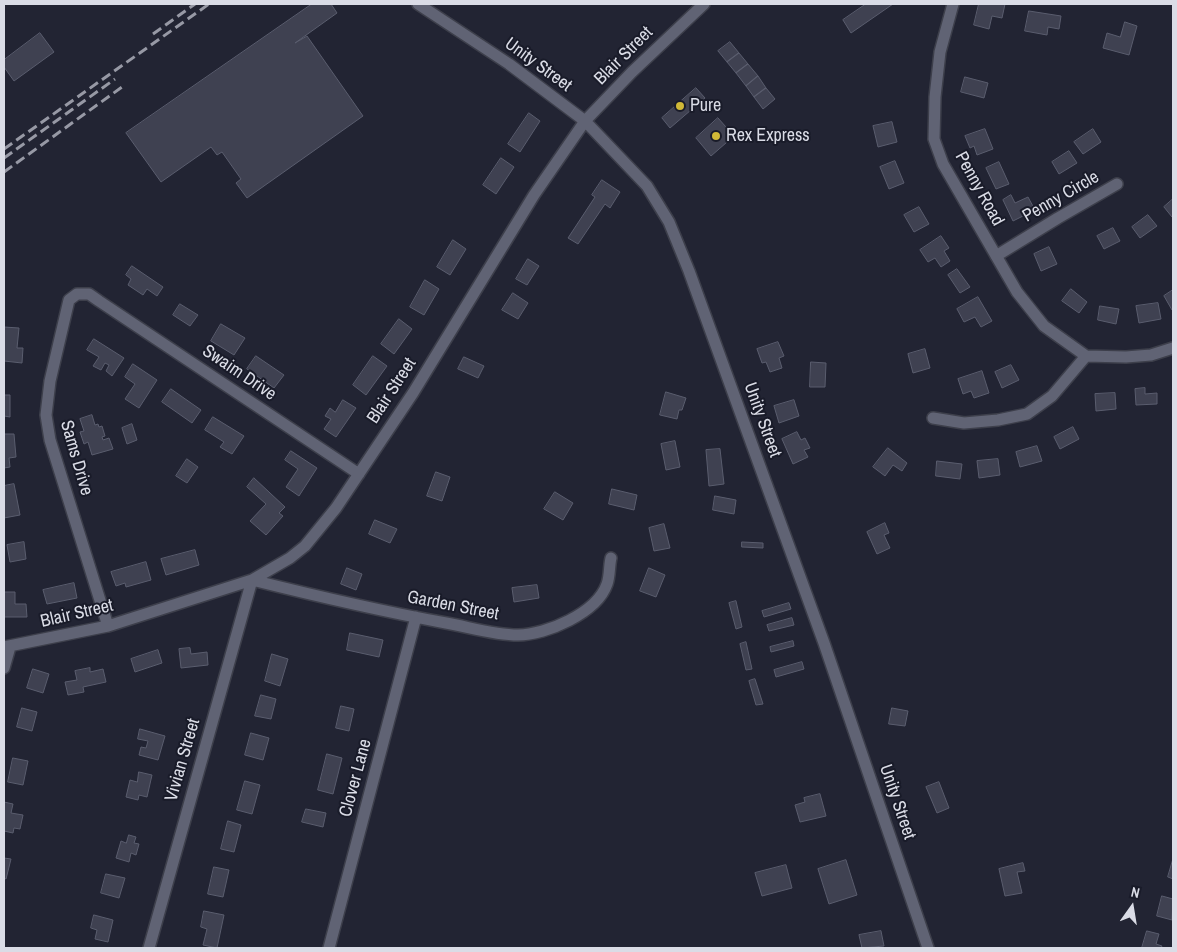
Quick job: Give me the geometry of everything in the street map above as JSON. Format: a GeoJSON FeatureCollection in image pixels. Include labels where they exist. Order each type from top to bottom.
{"type":"FeatureCollection","features":[{"type":"Feature","properties":{"kind":"street","name":"Unity Street"},"geometry":{"type":"LineString","coordinates":[[418,4],[509,64],[585,121],[647,186],[669,222],[689,271],[824,643],[928,948]]}},
{"type":"Feature","properties":{"kind":"street","name":"Blair Street"},"geometry":{"type":"LineString","coordinates":[[7,647],[108,626],[252,580],[290,558],[305,546],[336,508],[413,393],[534,194],[585,121],[632,72],[704,4]]}},
{"type":"Feature","properties":{"kind":"street","name":"Penny Road"},"geometry":{"type":"LineString","coordinates":[[953,4],[940,52],[934,97],[934,139],[943,164],[1018,292],[1044,326],[1086,356]]}},
{"type":"Feature","properties":{"kind":"street","name":"Penny Circle"},"geometry":{"type":"LineString","coordinates":[[996,256],[1117,184]]}},
{"type":"Feature","properties":{"kind":"street","name":"Sams Drive"},"geometry":{"type":"LineString","coordinates":[[99,301],[89,294],[77,294],[69,300],[50,381],[46,416],[50,440],[108,626]]}},
{"type":"Feature","properties":{"kind":"street","name":"Swaim Drive"},"geometry":{"type":"LineString","coordinates":[[99,301],[359,474]]}},
{"type":"Feature","properties":{"kind":"street"},"geometry":{"type":"LineString","coordinates":[[933,418],[964,423],[998,420],[1027,414],[1052,396],[1086,356],[1151,356],[1173,348]]}},
{"type":"Feature","properties":{"kind":"street","name":"Garden Street"},"geometry":{"type":"LineString","coordinates":[[252,580],[416,617],[517,635],[545,630],[568,621],[594,603],[607,584],[611,558]]}},
{"type":"Feature","properties":{"kind":"street","name":"Vivian Street"},"geometry":{"type":"LineString","coordinates":[[149,948],[252,580]]}},
{"type":"Feature","properties":{"kind":"street","name":"Clover Lane"},"geometry":{"type":"LineString","coordinates":[[329,948],[416,617]]}},
{"type":"Feature","properties":{"kind":"street"},"geometry":{"type":"LineString","coordinates":[[4,668],[7,647]]}},
{"type":"Feature","properties":{"kind":"building"},"geometry":{"type":"Polygon","coordinates":[[[312,4],[331,4],[337,13],[295,43],[307,36],[363,116],[247,198],[236,183],[241,179],[222,152],[217,155],[211,147],[161,182],[126,133],[312,4]]]}},
{"type":"Feature","properties":{"kind":"building"},"geometry":{"type":"Polygon","coordinates":[[[866,4],[893,4],[851,33],[843,20],[866,4]]]}},
{"type":"Feature","properties":{"kind":"building"},"geometry":{"type":"Polygon","coordinates":[[[979,4],[1005,4],[1002,18],[992,16],[989,29],[974,25],[979,4]]]}},
{"type":"Feature","properties":{"kind":"building"},"geometry":{"type":"Polygon","coordinates":[[[1029,11],[1061,16],[1059,29],[1048,27],[1047,35],[1025,31],[1029,11]]]}},
{"type":"Feature","properties":{"kind":"building"},"geometry":{"type":"Polygon","coordinates":[[[1125,22],[1137,26],[1129,55],[1103,48],[1107,33],[1120,37],[1125,22]]]}},
{"type":"Feature","properties":{"kind":"building"},"geometry":{"type":"Polygon","coordinates":[[[40,33],[54,52],[14,81],[4,67],[4,60],[40,33]]]}},
{"type":"Feature","properties":{"kind":"building"},"geometry":{"type":"Polygon","coordinates":[[[730,42],[739,53],[727,62],[718,51],[730,42]]]}},
{"type":"Feature","properties":{"kind":"building"},"geometry":{"type":"Polygon","coordinates":[[[739,53],[748,64],[736,73],[727,62],[739,53]]]}},
{"type":"Feature","properties":{"kind":"building"},"geometry":{"type":"Polygon","coordinates":[[[748,64],[758,76],[746,86],[736,73],[748,64]]]}},
{"type":"Feature","properties":{"kind":"building"},"geometry":{"type":"Polygon","coordinates":[[[758,76],[766,88],[754,97],[746,86],[758,76]]]}},
{"type":"Feature","properties":{"kind":"building"},"geometry":{"type":"Polygon","coordinates":[[[965,77],[988,83],[984,98],[961,92],[965,77]]]}},
{"type":"Feature","properties":{"kind":"building"},"geometry":{"type":"Polygon","coordinates":[[[696,88],[705,98],[670,128],[662,118],[696,88]]]}},
{"type":"Feature","properties":{"kind":"building"},"geometry":{"type":"Polygon","coordinates":[[[766,88],[775,99],[763,109],[754,97],[766,88]]]}},
{"type":"Feature","properties":{"kind":"building"},"geometry":{"type":"Polygon","coordinates":[[[529,113],[540,121],[520,152],[508,144],[529,113]]]}},
{"type":"Feature","properties":{"kind":"building"},"geometry":{"type":"Polygon","coordinates":[[[718,118],[734,136],[711,156],[696,138],[718,118]]]}},
{"type":"Feature","properties":{"kind":"building"},"geometry":{"type":"Polygon","coordinates":[[[892,122],[897,142],[878,147],[873,126],[892,122]]]}},
{"type":"Feature","properties":{"kind":"building"},"geometry":{"type":"Polygon","coordinates":[[[985,129],[993,149],[977,155],[974,146],[970,148],[965,136],[985,129]]]}},
{"type":"Feature","properties":{"kind":"building"},"geometry":{"type":"Polygon","coordinates":[[[1093,129],[1101,142],[1083,154],[1074,142],[1093,129]]]}},
{"type":"Feature","properties":{"kind":"building"},"geometry":{"type":"Polygon","coordinates":[[[1069,151],[1077,163],[1059,174],[1052,162],[1069,151]]]}},
{"type":"Feature","properties":{"kind":"building"},"geometry":{"type":"Polygon","coordinates":[[[501,158],[514,167],[496,194],[483,185],[501,158]]]}},
{"type":"Feature","properties":{"kind":"building"},"geometry":{"type":"Polygon","coordinates":[[[895,161],[904,183],[889,189],[880,167],[895,161]]]}},
{"type":"Feature","properties":{"kind":"building"},"geometry":{"type":"Polygon","coordinates":[[[999,162],[1009,184],[996,189],[986,168],[999,162]]]}},
{"type":"Feature","properties":{"kind":"building"},"geometry":{"type":"Polygon","coordinates":[[[602,180],[620,192],[610,208],[605,204],[578,244],[568,238],[595,197],[592,195],[602,180]]]}},
{"type":"Feature","properties":{"kind":"building"},"geometry":{"type":"Polygon","coordinates":[[[1011,195],[1015,203],[1028,197],[1035,210],[1013,221],[1003,200],[1011,195]]]}},
{"type":"Feature","properties":{"kind":"building"},"geometry":{"type":"Polygon","coordinates":[[[1173,199],[1173,216],[1172,217],[1164,207],[1173,199]]]}},
{"type":"Feature","properties":{"kind":"building"},"geometry":{"type":"Polygon","coordinates":[[[919,207],[929,224],[914,232],[904,215],[919,207]]]}},
{"type":"Feature","properties":{"kind":"building"},"geometry":{"type":"Polygon","coordinates":[[[1148,215],[1157,226],[1140,238],[1132,227],[1148,215]]]}},
{"type":"Feature","properties":{"kind":"building"},"geometry":{"type":"Polygon","coordinates":[[[1113,228],[1120,241],[1104,249],[1097,236],[1113,228]]]}},
{"type":"Feature","properties":{"kind":"building"},"geometry":{"type":"Polygon","coordinates":[[[941,236],[949,248],[944,251],[950,261],[941,267],[935,258],[928,262],[920,250],[941,236]]]}},
{"type":"Feature","properties":{"kind":"building"},"geometry":{"type":"Polygon","coordinates":[[[453,240],[466,249],[450,275],[437,267],[453,240]]]}},
{"type":"Feature","properties":{"kind":"building"},"geometry":{"type":"Polygon","coordinates":[[[1049,247],[1057,264],[1041,271],[1034,254],[1049,247]]]}},
{"type":"Feature","properties":{"kind":"building"},"geometry":{"type":"Polygon","coordinates":[[[528,259],[539,266],[527,285],[516,279],[528,259]]]}},
{"type":"Feature","properties":{"kind":"building"},"geometry":{"type":"Polygon","coordinates":[[[132,266],[163,287],[157,296],[147,289],[143,295],[128,285],[131,279],[126,275],[132,266]]]}},
{"type":"Feature","properties":{"kind":"building"},"geometry":{"type":"Polygon","coordinates":[[[957,269],[970,287],[960,293],[948,275],[957,269]]]}},
{"type":"Feature","properties":{"kind":"building"},"geometry":{"type":"Polygon","coordinates":[[[425,280],[439,289],[424,315],[410,307],[425,280]]]}},
{"type":"Feature","properties":{"kind":"building"},"geometry":{"type":"Polygon","coordinates":[[[1071,289],[1087,302],[1079,313],[1062,301],[1071,289]]]}},
{"type":"Feature","properties":{"kind":"building"},"geometry":{"type":"Polygon","coordinates":[[[1173,290],[1173,309],[1172,310],[1164,296],[1173,290]]]}},
{"type":"Feature","properties":{"kind":"building"},"geometry":{"type":"Polygon","coordinates":[[[513,293],[528,303],[518,319],[502,310],[513,293]]]}},
{"type":"Feature","properties":{"kind":"building"},"geometry":{"type":"Polygon","coordinates":[[[978,297],[992,321],[981,327],[975,317],[964,322],[957,309],[978,297]]]}},
{"type":"Feature","properties":{"kind":"building"},"geometry":{"type":"Polygon","coordinates":[[[1158,303],[1161,319],[1139,323],[1136,306],[1158,303]]]}},
{"type":"Feature","properties":{"kind":"building"},"geometry":{"type":"Polygon","coordinates":[[[180,304],[198,315],[190,326],[173,315],[180,304]]]}},
{"type":"Feature","properties":{"kind":"building"},"geometry":{"type":"Polygon","coordinates":[[[1100,306],[1119,309],[1116,324],[1098,320],[1100,306]]]}},
{"type":"Feature","properties":{"kind":"building"},"geometry":{"type":"Polygon","coordinates":[[[399,319],[412,329],[394,354],[381,344],[399,319]]]}},
{"type":"Feature","properties":{"kind":"building"},"geometry":{"type":"Polygon","coordinates":[[[221,324],[245,338],[234,355],[211,341],[221,324]]]}},
{"type":"Feature","properties":{"kind":"building"},"geometry":{"type":"Polygon","coordinates":[[[4,327],[19,328],[17,348],[23,348],[22,363],[4,361],[4,327]]]}},
{"type":"Feature","properties":{"kind":"building"},"geometry":{"type":"Polygon","coordinates":[[[94,339],[124,358],[112,376],[106,371],[109,365],[105,363],[101,370],[93,366],[99,357],[87,350],[94,339]]]}},
{"type":"Feature","properties":{"kind":"building"},"geometry":{"type":"Polygon","coordinates":[[[778,342],[784,356],[779,358],[782,368],[770,372],[766,362],[762,363],[757,349],[778,342]]]}},
{"type":"Feature","properties":{"kind":"building"},"geometry":{"type":"Polygon","coordinates":[[[925,349],[930,368],[913,373],[908,354],[925,349]]]}},
{"type":"Feature","properties":{"kind":"building"},"geometry":{"type":"Polygon","coordinates":[[[256,356],[284,375],[274,388],[247,369],[256,356]]]}},
{"type":"Feature","properties":{"kind":"building"},"geometry":{"type":"Polygon","coordinates":[[[373,356],[387,366],[366,395],[353,385],[373,356]]]}},
{"type":"Feature","properties":{"kind":"building"},"geometry":{"type":"Polygon","coordinates":[[[464,357],[484,366],[478,378],[458,369],[464,357]]]}},
{"type":"Feature","properties":{"kind":"building"},"geometry":{"type":"Polygon","coordinates":[[[811,362],[826,363],[825,387],[810,387],[811,362]]]}},
{"type":"Feature","properties":{"kind":"building"},"geometry":{"type":"Polygon","coordinates":[[[133,364],[157,380],[139,408],[125,399],[135,384],[125,377],[133,364]]]}},
{"type":"Feature","properties":{"kind":"building"},"geometry":{"type":"Polygon","coordinates":[[[1011,365],[1019,380],[1002,388],[995,372],[1011,365]]]}},
{"type":"Feature","properties":{"kind":"building"},"geometry":{"type":"Polygon","coordinates":[[[982,371],[989,393],[974,398],[971,391],[963,394],[958,379],[982,371]]]}},
{"type":"Feature","properties":{"kind":"building"},"geometry":{"type":"Polygon","coordinates":[[[1145,388],[1145,394],[1157,393],[1157,404],[1136,405],[1135,389],[1145,388]]]}},
{"type":"Feature","properties":{"kind":"building"},"geometry":{"type":"Polygon","coordinates":[[[171,389],[201,410],[192,423],[162,402],[171,389]]]}},
{"type":"Feature","properties":{"kind":"building"},"geometry":{"type":"Polygon","coordinates":[[[666,392],[686,398],[682,410],[679,410],[677,419],[660,415],[666,392]]]}},
{"type":"Feature","properties":{"kind":"building"},"geometry":{"type":"Polygon","coordinates":[[[1115,393],[1116,409],[1096,411],[1095,394],[1115,393]]]}},
{"type":"Feature","properties":{"kind":"building"},"geometry":{"type":"Polygon","coordinates":[[[4,395],[10,395],[10,417],[4,416],[4,395]]]}},
{"type":"Feature","properties":{"kind":"building"},"geometry":{"type":"Polygon","coordinates":[[[343,400],[356,408],[336,437],[324,429],[331,419],[325,416],[330,408],[335,412],[343,400]]]}},
{"type":"Feature","properties":{"kind":"building"},"geometry":{"type":"Polygon","coordinates":[[[794,400],[799,416],[779,423],[774,406],[794,400]]]}},
{"type":"Feature","properties":{"kind":"building"},"geometry":{"type":"Polygon","coordinates":[[[92,415],[95,425],[102,426],[105,436],[102,437],[103,440],[109,438],[113,449],[92,455],[88,442],[84,444],[80,432],[84,431],[80,419],[92,415]]]}},
{"type":"Feature","properties":{"kind":"building"},"geometry":{"type":"Polygon","coordinates":[[[213,417],[244,436],[232,454],[220,447],[224,442],[205,430],[213,417]]]}},
{"type":"Feature","properties":{"kind":"building"},"geometry":{"type":"Polygon","coordinates":[[[132,424],[137,440],[127,444],[122,428],[132,424]]]}},
{"type":"Feature","properties":{"kind":"building"},"geometry":{"type":"Polygon","coordinates":[[[1073,427],[1079,439],[1060,449],[1054,437],[1073,427]]]}},
{"type":"Feature","properties":{"kind":"building"},"geometry":{"type":"Polygon","coordinates":[[[797,432],[801,440],[805,438],[810,448],[804,450],[808,457],[793,464],[782,439],[797,432]]]}},
{"type":"Feature","properties":{"kind":"building"},"geometry":{"type":"Polygon","coordinates":[[[4,434],[14,434],[16,457],[9,458],[10,467],[4,468],[4,434]]]}},
{"type":"Feature","properties":{"kind":"building"},"geometry":{"type":"Polygon","coordinates":[[[675,441],[680,467],[666,470],[661,444],[675,441]]]}},
{"type":"Feature","properties":{"kind":"building"},"geometry":{"type":"Polygon","coordinates":[[[1037,446],[1042,461],[1020,467],[1016,452],[1037,446]]]}},
{"type":"Feature","properties":{"kind":"building"},"geometry":{"type":"Polygon","coordinates":[[[888,448],[907,463],[902,471],[893,465],[885,476],[873,467],[888,448]]]}},
{"type":"Feature","properties":{"kind":"building"},"geometry":{"type":"Polygon","coordinates":[[[720,449],[724,484],[709,486],[706,450],[720,449]]]}},
{"type":"Feature","properties":{"kind":"building"},"geometry":{"type":"Polygon","coordinates":[[[291,451],[317,468],[299,496],[286,487],[298,469],[285,460],[291,451]]]}},
{"type":"Feature","properties":{"kind":"building"},"geometry":{"type":"Polygon","coordinates":[[[187,459],[198,467],[187,483],[176,476],[187,459]]]}},
{"type":"Feature","properties":{"kind":"building"},"geometry":{"type":"Polygon","coordinates":[[[998,459],[1000,475],[979,478],[977,461],[998,459]]]}},
{"type":"Feature","properties":{"kind":"building"},"geometry":{"type":"Polygon","coordinates":[[[937,461],[962,464],[960,479],[936,476],[937,461]]]}},
{"type":"Feature","properties":{"kind":"building"},"geometry":{"type":"Polygon","coordinates":[[[436,472],[450,477],[442,501],[427,496],[436,472]]]}},
{"type":"Feature","properties":{"kind":"building"},"geometry":{"type":"Polygon","coordinates":[[[254,478],[285,507],[279,513],[283,516],[266,535],[250,521],[266,504],[247,487],[254,478]]]}},
{"type":"Feature","properties":{"kind":"building"},"geometry":{"type":"Polygon","coordinates":[[[14,484],[20,515],[4,518],[4,486],[14,484]]]}},
{"type":"Feature","properties":{"kind":"building"},"geometry":{"type":"Polygon","coordinates":[[[612,489],[637,495],[634,510],[609,504],[612,489]]]}},
{"type":"Feature","properties":{"kind":"building"},"geometry":{"type":"Polygon","coordinates":[[[555,492],[573,503],[563,520],[544,509],[555,492]]]}},
{"type":"Feature","properties":{"kind":"building"},"geometry":{"type":"Polygon","coordinates":[[[715,496],[736,500],[734,514],[713,510],[715,496]]]}},
{"type":"Feature","properties":{"kind":"building"},"geometry":{"type":"Polygon","coordinates":[[[375,520],[397,529],[390,543],[369,534],[375,520]]]}},
{"type":"Feature","properties":{"kind":"building"},"geometry":{"type":"Polygon","coordinates":[[[885,523],[889,533],[884,535],[890,548],[877,554],[867,532],[885,523]]]}},
{"type":"Feature","properties":{"kind":"building"},"geometry":{"type":"Polygon","coordinates":[[[664,524],[670,548],[654,551],[649,528],[664,524]]]}},
{"type":"Feature","properties":{"kind":"building"},"geometry":{"type":"Polygon","coordinates":[[[24,542],[26,559],[10,562],[7,545],[24,542]]]}},
{"type":"Feature","properties":{"kind":"building"},"geometry":{"type":"Polygon","coordinates":[[[742,542],[763,543],[763,548],[742,547],[742,542]]]}},
{"type":"Feature","properties":{"kind":"building"},"geometry":{"type":"Polygon","coordinates":[[[195,550],[199,565],[166,575],[161,559],[195,550]]]}},
{"type":"Feature","properties":{"kind":"building"},"geometry":{"type":"Polygon","coordinates":[[[146,562],[151,580],[126,587],[125,583],[116,586],[111,572],[146,562]]]}},
{"type":"Feature","properties":{"kind":"building"},"geometry":{"type":"Polygon","coordinates":[[[347,568],[362,574],[356,590],[341,584],[347,568]]]}},
{"type":"Feature","properties":{"kind":"building"},"geometry":{"type":"Polygon","coordinates":[[[649,568],[665,575],[656,597],[640,591],[649,568]]]}},
{"type":"Feature","properties":{"kind":"building"},"geometry":{"type":"Polygon","coordinates":[[[74,583],[77,598],[47,604],[43,590],[74,583]]]}},
{"type":"Feature","properties":{"kind":"building"},"geometry":{"type":"Polygon","coordinates":[[[537,585],[539,598],[514,602],[512,588],[537,585]]]}},
{"type":"Feature","properties":{"kind":"building"},"geometry":{"type":"Polygon","coordinates":[[[4,592],[15,592],[15,604],[26,604],[27,617],[4,617],[4,592]]]}},
{"type":"Feature","properties":{"kind":"building"},"geometry":{"type":"Polygon","coordinates":[[[736,601],[742,627],[736,629],[729,603],[736,601]]]}},
{"type":"Feature","properties":{"kind":"building"},"geometry":{"type":"Polygon","coordinates":[[[789,603],[791,609],[764,617],[762,611],[789,603]]]}},
{"type":"Feature","properties":{"kind":"building"},"geometry":{"type":"Polygon","coordinates":[[[792,618],[794,625],[769,631],[767,625],[792,618]]]}},
{"type":"Feature","properties":{"kind":"building"},"geometry":{"type":"Polygon","coordinates":[[[350,633],[383,640],[379,657],[347,650],[350,633]]]}},
{"type":"Feature","properties":{"kind":"building"},"geometry":{"type":"Polygon","coordinates":[[[793,641],[794,646],[771,652],[770,647],[793,641]]]}},
{"type":"Feature","properties":{"kind":"building"},"geometry":{"type":"Polygon","coordinates":[[[746,642],[752,669],[746,670],[740,644],[746,642]]]}},
{"type":"Feature","properties":{"kind":"building"},"geometry":{"type":"Polygon","coordinates":[[[190,648],[191,654],[207,652],[208,665],[181,668],[179,649],[190,648]]]}},
{"type":"Feature","properties":{"kind":"building"},"geometry":{"type":"Polygon","coordinates":[[[158,650],[162,663],[135,672],[131,659],[158,650]]]}},
{"type":"Feature","properties":{"kind":"building"},"geometry":{"type":"Polygon","coordinates":[[[272,654],[288,659],[280,686],[265,681],[272,654]]]}},
{"type":"Feature","properties":{"kind":"building"},"geometry":{"type":"Polygon","coordinates":[[[802,662],[804,669],[776,677],[774,670],[802,662]]]}},
{"type":"Feature","properties":{"kind":"building"},"geometry":{"type":"Polygon","coordinates":[[[90,668],[90,672],[103,669],[106,682],[83,687],[84,692],[68,695],[65,682],[77,680],[75,671],[90,668]]]}},
{"type":"Feature","properties":{"kind":"building"},"geometry":{"type":"Polygon","coordinates":[[[33,669],[49,674],[43,693],[27,688],[33,669]]]}},
{"type":"Feature","properties":{"kind":"building"},"geometry":{"type":"Polygon","coordinates":[[[755,679],[763,704],[756,705],[749,681],[755,679]]]}},
{"type":"Feature","properties":{"kind":"building"},"geometry":{"type":"Polygon","coordinates":[[[261,695],[276,699],[271,719],[255,716],[261,695]]]}},
{"type":"Feature","properties":{"kind":"building"},"geometry":{"type":"Polygon","coordinates":[[[341,706],[354,709],[349,731],[336,728],[341,706]]]}},
{"type":"Feature","properties":{"kind":"building"},"geometry":{"type":"Polygon","coordinates":[[[22,708],[37,712],[32,731],[17,727],[22,708]]]}},
{"type":"Feature","properties":{"kind":"building"},"geometry":{"type":"Polygon","coordinates":[[[892,708],[908,711],[905,726],[889,724],[892,708]]]}},
{"type":"Feature","properties":{"kind":"building"},"geometry":{"type":"Polygon","coordinates":[[[140,729],[165,736],[158,760],[139,755],[141,747],[146,748],[148,741],[138,739],[140,729]]]}},
{"type":"Feature","properties":{"kind":"building"},"geometry":{"type":"Polygon","coordinates":[[[251,733],[269,738],[263,760],[245,755],[251,733]]]}},
{"type":"Feature","properties":{"kind":"building"},"geometry":{"type":"Polygon","coordinates":[[[327,754],[342,758],[333,794],[318,790],[327,754]]]}},
{"type":"Feature","properties":{"kind":"building"},"geometry":{"type":"Polygon","coordinates":[[[13,758],[28,761],[23,785],[8,782],[13,758]]]}},
{"type":"Feature","properties":{"kind":"building"},"geometry":{"type":"Polygon","coordinates":[[[139,772],[152,775],[147,797],[139,795],[138,800],[126,797],[130,780],[137,782],[139,772]]]}},
{"type":"Feature","properties":{"kind":"building"},"geometry":{"type":"Polygon","coordinates":[[[245,781],[260,785],[252,814],[237,810],[245,781]]]}},
{"type":"Feature","properties":{"kind":"building"},"geometry":{"type":"Polygon","coordinates":[[[939,782],[949,808],[937,813],[926,787],[939,782]]]}},
{"type":"Feature","properties":{"kind":"building"},"geometry":{"type":"Polygon","coordinates":[[[820,794],[826,816],[800,822],[795,805],[805,802],[804,798],[820,794]]]}},
{"type":"Feature","properties":{"kind":"building"},"geometry":{"type":"Polygon","coordinates":[[[4,802],[13,804],[11,813],[23,815],[20,829],[14,828],[13,833],[4,831],[4,802]]]}},
{"type":"Feature","properties":{"kind":"building"},"geometry":{"type":"Polygon","coordinates":[[[306,809],[326,813],[323,827],[302,822],[306,809]]]}},
{"type":"Feature","properties":{"kind":"building"},"geometry":{"type":"Polygon","coordinates":[[[228,821],[241,825],[234,852],[221,849],[228,821]]]}},
{"type":"Feature","properties":{"kind":"building"},"geometry":{"type":"Polygon","coordinates":[[[129,835],[136,837],[134,843],[139,844],[136,855],[131,853],[129,862],[116,858],[121,841],[126,843],[129,835]]]}},
{"type":"Feature","properties":{"kind":"building"},"geometry":{"type":"Polygon","coordinates":[[[4,858],[11,859],[6,879],[4,878],[4,858]]]}},
{"type":"Feature","properties":{"kind":"building"},"geometry":{"type":"Polygon","coordinates":[[[1173,859],[1173,879],[1168,877],[1173,859]]]}},
{"type":"Feature","properties":{"kind":"building"},"geometry":{"type":"Polygon","coordinates":[[[846,860],[857,895],[829,904],[818,869],[846,860]]]}},
{"type":"Feature","properties":{"kind":"building"},"geometry":{"type":"Polygon","coordinates":[[[1023,863],[1025,871],[1017,872],[1022,893],[1005,896],[999,869],[1023,863]]]}},
{"type":"Feature","properties":{"kind":"building"},"geometry":{"type":"Polygon","coordinates":[[[786,865],[792,888],[762,896],[755,873],[786,865]]]}},
{"type":"Feature","properties":{"kind":"building"},"geometry":{"type":"Polygon","coordinates":[[[214,867],[229,870],[223,897],[208,894],[214,867]]]}},
{"type":"Feature","properties":{"kind":"building"},"geometry":{"type":"Polygon","coordinates":[[[106,874],[125,878],[119,898],[101,893],[106,874]]]}},
{"type":"Feature","properties":{"kind":"building"},"geometry":{"type":"Polygon","coordinates":[[[1162,896],[1173,899],[1172,920],[1157,916],[1162,896]]]}},
{"type":"Feature","properties":{"kind":"building"},"geometry":{"type":"Polygon","coordinates":[[[204,911],[224,915],[217,948],[203,945],[207,929],[201,927],[204,911]]]}},
{"type":"Feature","properties":{"kind":"building"},"geometry":{"type":"Polygon","coordinates":[[[94,915],[113,920],[108,942],[95,939],[97,930],[91,928],[94,915]]]}},
{"type":"Feature","properties":{"kind":"building"},"geometry":{"type":"Polygon","coordinates":[[[881,931],[884,946],[862,948],[859,935],[881,931]]]}},
{"type":"Feature","properties":{"kind":"building"},"geometry":{"type":"Polygon","coordinates":[[[1147,931],[1159,934],[1156,944],[1162,946],[1161,948],[1142,948],[1147,931]]]}},
{"type":"Feature","properties":{"kind":"railway"},"geometry":{"type":"LineString","coordinates":[[153,34],[195,4]]}},
{"type":"Feature","properties":{"kind":"railway"},"geometry":{"type":"LineString","coordinates":[[4,149],[209,4]]}},
{"type":"Feature","properties":{"kind":"railway"},"geometry":{"type":"LineString","coordinates":[[4,158],[115,79]]}},
{"type":"Feature","properties":{"kind":"railway"},"geometry":{"type":"LineString","coordinates":[[4,172],[122,87]]}},
{"type":"Feature","properties":{"kind":"place","name":"Pure"},"geometry":{"type":"Point","coordinates":[680,106]}},
{"type":"Feature","properties":{"kind":"place","name":"Rex Express"},"geometry":{"type":"Point","coordinates":[716,136]}}]}
